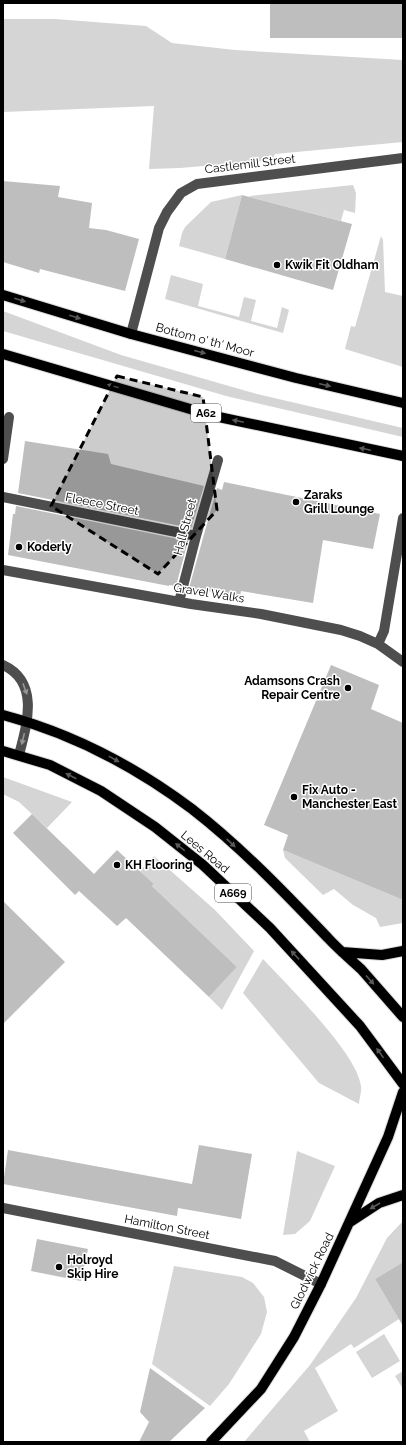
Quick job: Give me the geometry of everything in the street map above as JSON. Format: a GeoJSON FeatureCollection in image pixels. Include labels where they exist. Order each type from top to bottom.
{"type":"FeatureCollection","features":[{"type":"Feature","properties":{"kind":"main road","name":"Bottom o' th' Moor"},"geometry":{"type":"LineString","coordinates":[[3,295],[131,334],[296,378],[403,403]]}},
{"type":"Feature","properties":{"kind":"main road","name":"A62"},"geometry":{"type":"LineString","coordinates":[[3,354],[214,416],[403,456]]}},
{"type":"Feature","properties":{"kind":"main road","name":"Lees Road"},"geometry":{"type":"LineString","coordinates":[[3,715],[27,722],[84,744],[113,758],[156,784],[191,809],[223,835],[292,900],[403,1017]]}},
{"type":"Feature","properties":{"kind":"main road","name":"Lees Road"},"geometry":{"type":"LineString","coordinates":[[3,751],[50,765],[101,791],[155,827],[203,865],[270,928],[360,1026],[403,1084]]}},
{"type":"Feature","properties":{"kind":"main road"},"geometry":{"type":"LineString","coordinates":[[342,952],[382,955],[403,951]]}},
{"type":"Feature","properties":{"kind":"main road","name":"Glodwick Road"},"geometry":{"type":"LineString","coordinates":[[211,1442],[261,1389],[294,1337],[321,1284],[388,1137],[403,1092]]}},
{"type":"Feature","properties":{"kind":"main road"},"geometry":{"type":"LineString","coordinates":[[350,1222],[379,1203],[403,1195]]}},
{"type":"Feature","properties":{"kind":"street","name":"Castlemill Street"},"geometry":{"type":"LineString","coordinates":[[131,334],[158,228],[167,212],[181,193],[197,184],[403,158]]}},
{"type":"Feature","properties":{"kind":"street"},"geometry":{"type":"LineString","coordinates":[[3,459],[9,417]]}},
{"type":"Feature","properties":{"kind":"street","name":"Hall Street"},"geometry":{"type":"LineString","coordinates":[[179,602],[218,460]]}},
{"type":"Feature","properties":{"kind":"street","name":"Fleece Street"},"geometry":{"type":"LineString","coordinates":[[3,497],[196,536]]}},
{"type":"Feature","properties":{"kind":"street"},"geometry":{"type":"LineString","coordinates":[[378,644],[384,630],[402,535],[403,518]]}},
{"type":"Feature","properties":{"kind":"street","name":"Gravel Walks"},"geometry":{"type":"LineString","coordinates":[[3,570],[179,602],[261,614],[341,630],[378,644],[403,662]]}},
{"type":"Feature","properties":{"kind":"street"},"geometry":{"type":"LineString","coordinates":[[3,664],[12,669],[22,680],[27,693],[29,705],[27,722],[19,755]]}},
{"type":"Feature","properties":{"kind":"street","name":"Hamilton Street"},"geometry":{"type":"LineString","coordinates":[[3,1208],[275,1261],[321,1284]]}},
{"type":"Feature","properties":{"kind":"highlighted area"},"geometry":{"type":"Polygon","coordinates":[[[117,376],[203,397],[217,510],[158,574],[51,506],[117,376]]]}},
{"type":"Feature","properties":{"kind":"shaded area"},"geometry":{"type":"Polygon","coordinates":[[[3,19],[55,19],[146,26],[172,43],[235,50],[403,60],[403,142],[275,154],[272,160],[180,168],[149,169],[154,106],[3,112],[3,19]]]}},
{"type":"Feature","properties":{"kind":"shaded area"},"geometry":{"type":"Polygon","coordinates":[[[353,185],[356,193],[355,213],[344,210],[341,221],[249,197],[250,196],[353,185]]]}},
{"type":"Feature","properties":{"kind":"shaded area"},"geometry":{"type":"Polygon","coordinates":[[[242,195],[225,259],[179,246],[185,227],[211,202],[242,195]]]}},
{"type":"Feature","properties":{"kind":"shaded area"},"geometry":{"type":"Polygon","coordinates":[[[381,236],[383,240],[385,292],[403,296],[403,367],[345,349],[351,326],[355,327],[381,236]]]}},
{"type":"Feature","properties":{"kind":"shaded area"},"geometry":{"type":"Polygon","coordinates":[[[171,275],[203,284],[198,306],[239,317],[244,297],[256,300],[251,321],[277,328],[282,307],[289,310],[283,333],[165,299],[171,275]]]}},
{"type":"Feature","properties":{"kind":"shaded area"},"geometry":{"type":"Polygon","coordinates":[[[3,311],[121,355],[257,394],[403,428],[403,437],[226,396],[3,331],[3,311]]]}},
{"type":"Feature","properties":{"kind":"shaded area"},"geometry":{"type":"Polygon","coordinates":[[[3,777],[72,802],[47,828],[19,802],[3,794],[3,777]]]}},
{"type":"Feature","properties":{"kind":"shaded area"},"geometry":{"type":"Polygon","coordinates":[[[283,850],[403,900],[403,923],[380,927],[376,918],[353,905],[334,889],[323,895],[285,858],[283,850]]]}},
{"type":"Feature","properties":{"kind":"shaded area"},"geometry":{"type":"Polygon","coordinates":[[[154,856],[215,910],[254,951],[222,1010],[209,997],[237,967],[152,886],[154,884],[140,871],[154,856]]]}},
{"type":"Feature","properties":{"kind":"shaded area"},"geometry":{"type":"Polygon","coordinates":[[[263,959],[320,1020],[335,1038],[347,1056],[357,1072],[361,1086],[359,1104],[319,1083],[243,993],[263,959]]]}},
{"type":"Feature","properties":{"kind":"shaded area"},"geometry":{"type":"Polygon","coordinates":[[[297,1151],[335,1166],[310,1221],[295,1234],[283,1235],[297,1151]]]}},
{"type":"Feature","properties":{"kind":"shaded area"},"geometry":{"type":"Polygon","coordinates":[[[403,1221],[403,1262],[375,1279],[399,1319],[354,1348],[351,1344],[315,1368],[338,1411],[304,1431],[310,1442],[244,1442],[310,1365],[356,1298],[387,1238],[403,1221]]]}},
{"type":"Feature","properties":{"kind":"shaded area"},"geometry":{"type":"Polygon","coordinates":[[[174,1266],[242,1277],[253,1283],[264,1297],[267,1312],[261,1334],[229,1384],[210,1406],[152,1364],[174,1266]]]}},
{"type":"Feature","properties":{"kind":"shaded area"},"geometry":{"type":"Polygon","coordinates":[[[384,1334],[400,1361],[372,1378],[356,1352],[384,1334]]]}},
{"type":"Feature","properties":{"kind":"shaded area"},"geometry":{"type":"Polygon","coordinates":[[[403,1371],[403,1389],[395,1376],[403,1371]]]}},
{"type":"Feature","properties":{"kind":"building"},"geometry":{"type":"Polygon","coordinates":[[[270,3],[403,3],[403,38],[270,38],[270,3]]]}},
{"type":"Feature","properties":{"kind":"building"},"geometry":{"type":"Polygon","coordinates":[[[3,181],[60,186],[58,197],[92,203],[89,228],[106,230],[139,239],[125,291],[40,269],[39,273],[3,262],[3,181]]]}},
{"type":"Feature","properties":{"kind":"building"},"geometry":{"type":"Polygon","coordinates":[[[242,195],[352,224],[333,290],[225,259],[242,195]]]}},
{"type":"Feature","properties":{"kind":"building"},"geometry":{"type":"Polygon","coordinates":[[[25,441],[108,454],[111,464],[204,486],[191,528],[18,493],[25,441]]]}},
{"type":"Feature","properties":{"kind":"building"},"geometry":{"type":"Polygon","coordinates":[[[224,482],[380,514],[373,549],[323,540],[313,603],[241,591],[240,596],[189,588],[217,488],[222,490],[224,482]]]}},
{"type":"Feature","properties":{"kind":"building"},"geometry":{"type":"Polygon","coordinates":[[[16,506],[188,541],[176,586],[169,586],[8,555],[13,514],[15,514],[16,506]]]}},
{"type":"Feature","properties":{"kind":"building"},"geometry":{"type":"Polygon","coordinates":[[[331,665],[379,685],[371,709],[403,723],[403,900],[283,850],[288,835],[264,825],[331,665]]]}},
{"type":"Feature","properties":{"kind":"building"},"geometry":{"type":"Polygon","coordinates":[[[32,814],[94,874],[117,850],[154,884],[152,886],[237,967],[209,997],[126,918],[117,926],[79,891],[75,895],[13,833],[32,814]]]}},
{"type":"Feature","properties":{"kind":"building"},"geometry":{"type":"Polygon","coordinates":[[[3,901],[65,962],[3,1024],[3,901]]]}},
{"type":"Feature","properties":{"kind":"building"},"geometry":{"type":"Polygon","coordinates":[[[199,1145],[252,1154],[241,1219],[178,1208],[177,1216],[3,1184],[8,1150],[192,1184],[199,1145]]]}},
{"type":"Feature","properties":{"kind":"building"},"geometry":{"type":"Polygon","coordinates":[[[37,1239],[88,1249],[81,1281],[31,1271],[37,1239]]]}},
{"type":"Feature","properties":{"kind":"building"},"geometry":{"type":"Polygon","coordinates":[[[403,1262],[403,1326],[375,1279],[403,1262]]]}},
{"type":"Feature","properties":{"kind":"building"},"geometry":{"type":"Polygon","coordinates":[[[150,1368],[205,1408],[169,1442],[139,1442],[149,1422],[140,1412],[150,1368]]]}},
{"type":"Feature","properties":{"kind":"place","name":"Kwik Fit Oldham"},"geometry":{"type":"Point","coordinates":[277,265]}},
{"type":"Feature","properties":{"kind":"place","name":"Zaraks Grill Lounge"},"geometry":{"type":"Point","coordinates":[296,502]}},
{"type":"Feature","properties":{"kind":"place","name":"Koderly"},"geometry":{"type":"Point","coordinates":[19,547]}},
{"type":"Feature","properties":{"kind":"place","name":"Adamsons Crash Repair Centre"},"geometry":{"type":"Point","coordinates":[348,688]}},
{"type":"Feature","properties":{"kind":"place","name":"Fix Auto - Manchester East"},"geometry":{"type":"Point","coordinates":[294,797]}},
{"type":"Feature","properties":{"kind":"place","name":"KH Flooring"},"geometry":{"type":"Point","coordinates":[117,865]}},
{"type":"Feature","properties":{"kind":"place","name":"Holroyd Skip Hire"},"geometry":{"type":"Point","coordinates":[59,1267]}}]}
